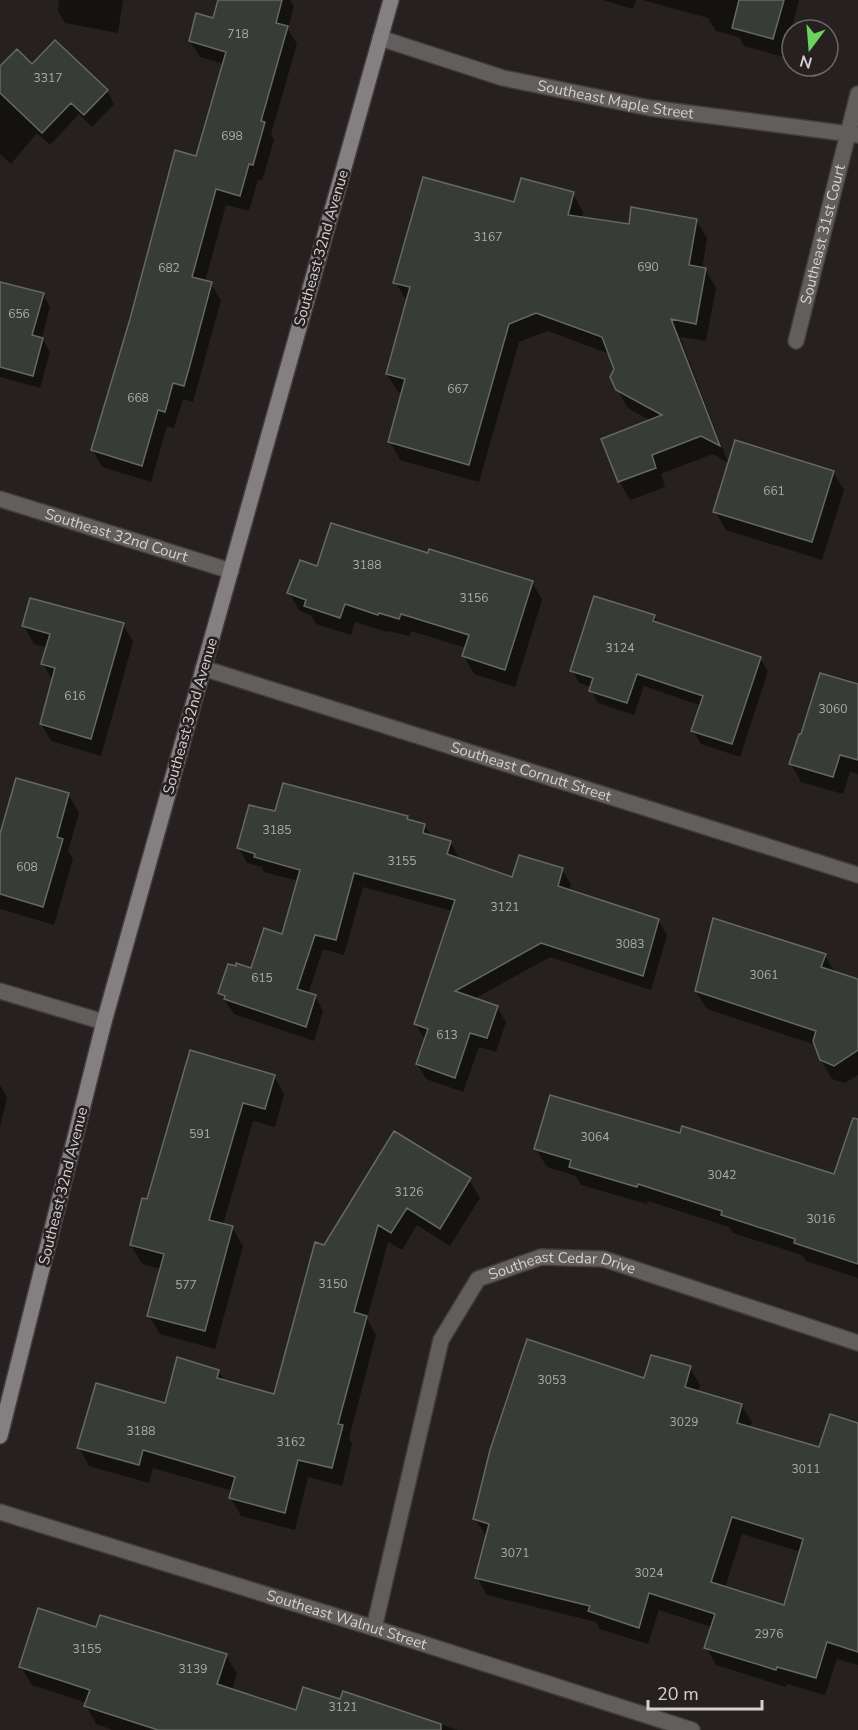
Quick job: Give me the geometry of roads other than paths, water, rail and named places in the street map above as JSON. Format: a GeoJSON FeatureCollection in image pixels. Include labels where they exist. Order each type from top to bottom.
{"type":"FeatureCollection","features":[{"type":"Feature","properties":{"kind":"main road","name":"Southeast 32nd Avenue"},"geometry":{"type":"LineString","coordinates":[[0,1436],[104,1022],[391,0]]}},
{"type":"Feature","properties":{"kind":"street","name":"Southeast Maple Street"},"geometry":{"type":"LineString","coordinates":[[380,38],[503,78],[650,108],[853,134]]}},
{"type":"Feature","properties":{"kind":"street","name":"Southeast 31st Court"},"geometry":{"type":"LineString","coordinates":[[796,341],[853,134],[858,94]]}},
{"type":"Feature","properties":{"kind":"street","name":"Southeast 32nd Court"},"geometry":{"type":"LineString","coordinates":[[0,500],[231,571]]}},
{"type":"Feature","properties":{"kind":"street","name":"Southeast Cornutt Street"},"geometry":{"type":"LineString","coordinates":[[203,668],[858,875]]}},
{"type":"Feature","properties":{"kind":"street"},"geometry":{"type":"LineString","coordinates":[[0,992],[104,1022]]}},
{"type":"Feature","properties":{"kind":"street","name":"Southeast Cedar Drive"},"geometry":{"type":"LineString","coordinates":[[374,1628],[441,1340],[478,1280],[541,1257],[604,1259],[858,1342]]}},
{"type":"Feature","properties":{"kind":"street","name":"Southeast Walnut Street"},"geometry":{"type":"LineString","coordinates":[[0,1512],[692,1730]]}}]}
